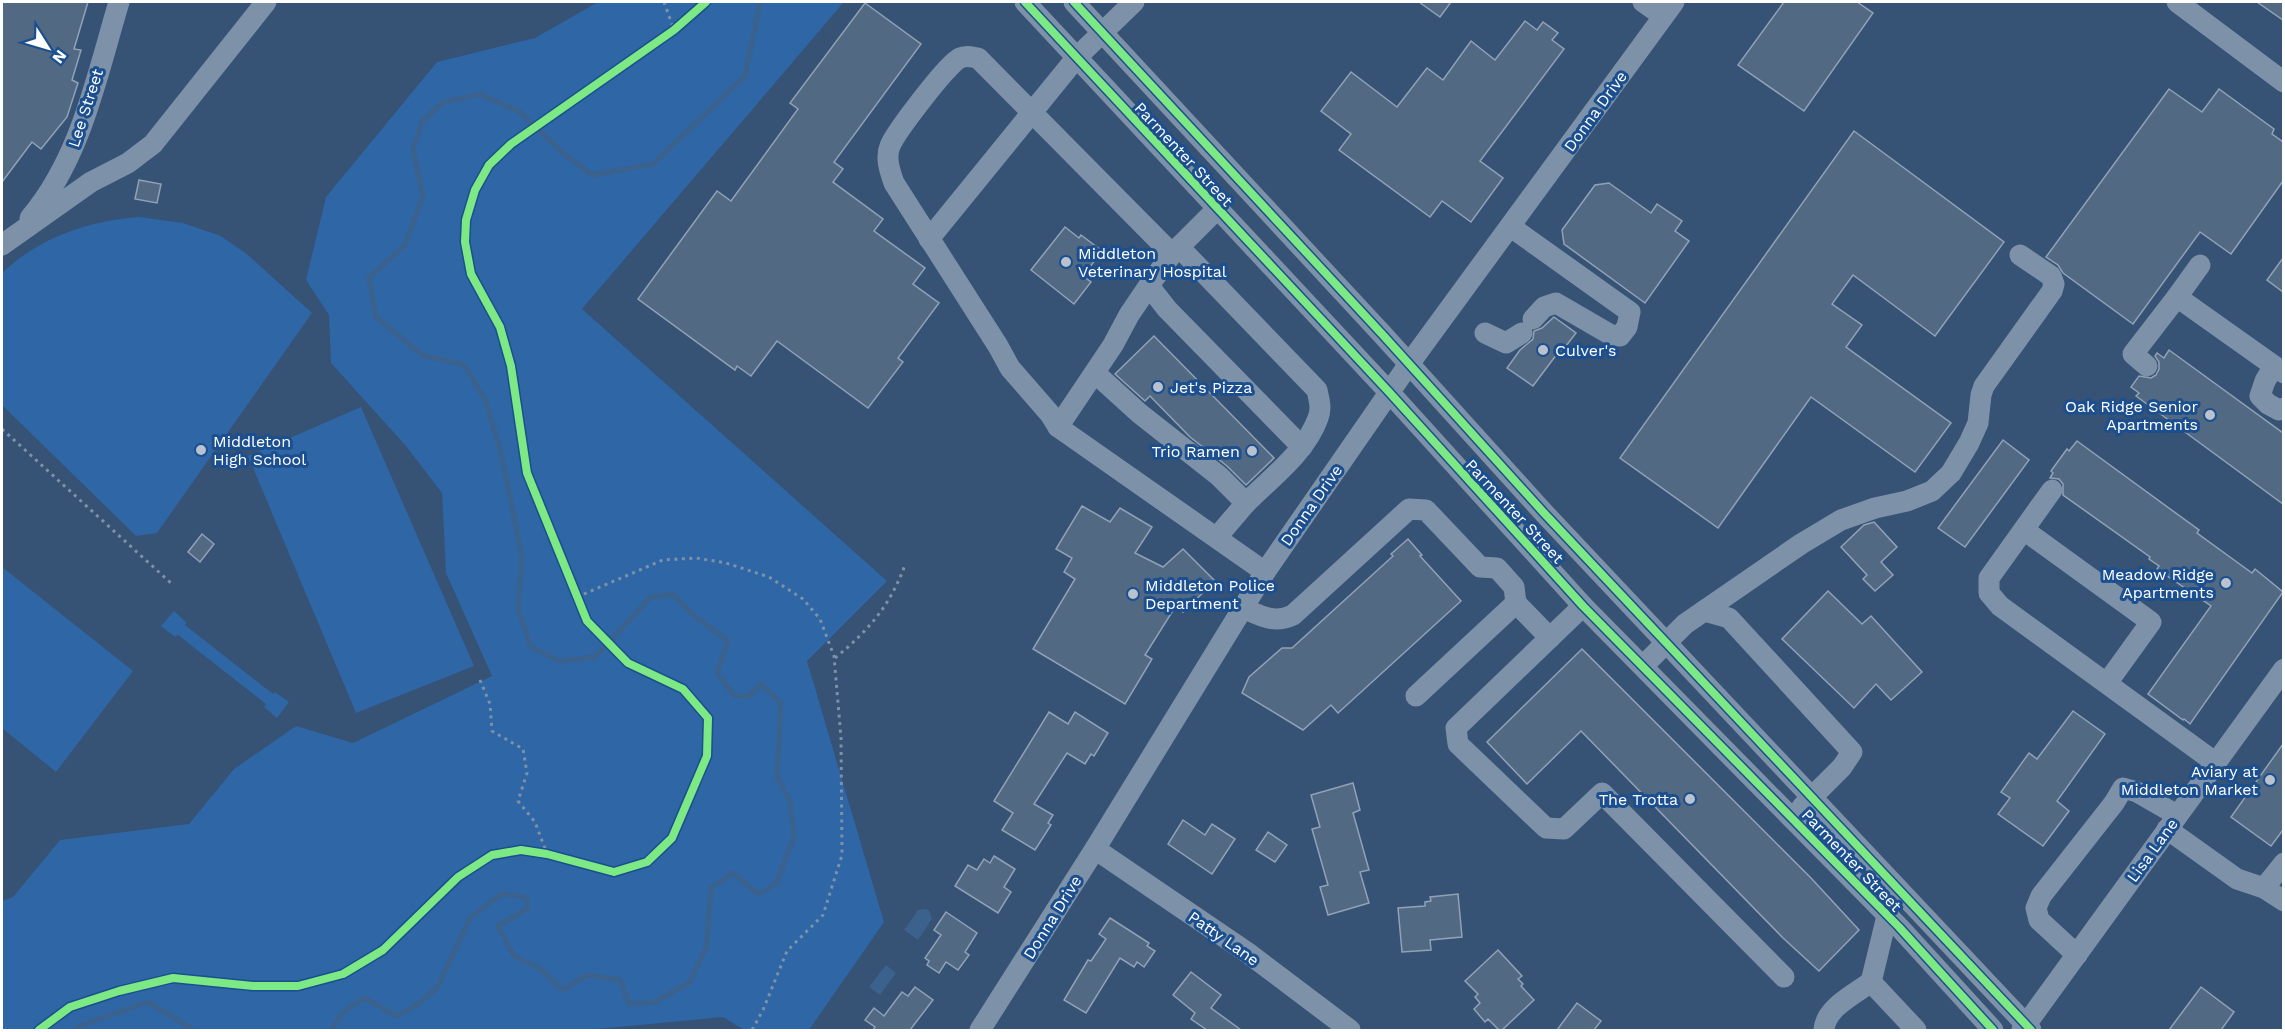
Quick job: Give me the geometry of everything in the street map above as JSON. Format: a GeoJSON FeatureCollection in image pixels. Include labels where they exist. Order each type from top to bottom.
{"type":"FeatureCollection","features":[{"type":"Feature","properties":{"kind":"street","name":"Lee Street"},"geometry":{"type":"LineString","coordinates":[[8,241],[38,209],[75,146],[119,2]]}},
{"type":"Feature","properties":{"kind":"street"},"geometry":{"type":"LineString","coordinates":[[8,241],[98,177],[128,163],[153,144],[266,2]]}},
{"type":"Feature","properties":{"kind":"street","name":"Parmenter Street"},"geometry":{"type":"LineString","coordinates":[[1025,2],[1389,392],[1583,606],[1887,916],[1993,1030]]}},
{"type":"Feature","properties":{"kind":"street","name":"Parmenter Street"},"geometry":{"type":"LineString","coordinates":[[1074,2],[1665,643],[1812,797],[2026,1029]]}},
{"type":"Feature","properties":{"kind":"street"},"geometry":{"type":"LineString","coordinates":[[929,239],[1077,57],[1134,2]]}},
{"type":"Feature","properties":{"kind":"street"},"geometry":{"type":"LineString","coordinates":[[1643,2],[1668,9]]}},
{"type":"Feature","properties":{"kind":"street"},"geometry":{"type":"LineString","coordinates":[[2177,2],[2283,82]]}},
{"type":"Feature","properties":{"kind":"street","name":"Donna Drive"},"geometry":{"type":"LineString","coordinates":[[980,1030],[1095,849],[1265,572],[1409,363],[1511,227],[1668,9]]}},
{"type":"Feature","properties":{"kind":"street"},"geometry":{"type":"LineString","coordinates":[[1217,537],[1246,503],[1302,447],[1319,417],[1321,405],[1317,390],[978,58],[960,57],[946,70],[889,147],[888,164],[894,183],[1010,368],[1050,414],[1058,427],[1265,572]]}},
{"type":"Feature","properties":{"kind":"street"},"geometry":{"type":"LineString","coordinates":[[75,146],[83,161],[98,177]]}},
{"type":"Feature","properties":{"kind":"street"},"geometry":{"type":"LineString","coordinates":[[1058,427],[1095,373],[1149,286],[1176,250],[1217,209]]}},
{"type":"Feature","properties":{"kind":"street"},"geometry":{"type":"LineString","coordinates":[[1485,333],[1506,343],[1527,326],[1544,307],[1556,303],[1613,336],[1620,336],[1627,327],[1630,312],[1511,227]]}},
{"type":"Feature","properties":{"kind":"street"},"geometry":{"type":"LineString","coordinates":[[1643,666],[1685,624],[1802,544],[1841,520],[1875,508],[1907,501],[1932,491],[1951,473],[1978,423],[1984,386],[2052,291],[2054,284],[2051,276],[2020,255]]}},
{"type":"Feature","properties":{"kind":"street"},"geometry":{"type":"LineString","coordinates":[[2147,366],[2133,354],[2200,265]]}},
{"type":"Feature","properties":{"kind":"street"},"geometry":{"type":"LineString","coordinates":[[1149,286],[1167,309],[1302,447]]}},
{"type":"Feature","properties":{"kind":"street"},"geometry":{"type":"LineString","coordinates":[[2177,297],[2279,369],[2265,381],[2260,396],[2279,410],[2283,408]]}},
{"type":"Feature","properties":{"kind":"street"},"geometry":{"type":"LineString","coordinates":[[1095,373],[1139,413],[1219,476],[1246,503]]}},
{"type":"Feature","properties":{"kind":"street"},"geometry":{"type":"LineString","coordinates":[[2052,490],[1989,578],[1989,593],[2000,606],[2216,763]]}},
{"type":"Feature","properties":{"kind":"street"},"geometry":{"type":"LineString","coordinates":[[1243,608],[1265,619],[1277,620],[1293,615],[1409,509],[1426,510],[1480,567],[1497,568],[1514,587],[1516,603],[1550,638]]}},
{"type":"Feature","properties":{"kind":"street"},"geometry":{"type":"LineString","coordinates":[[2024,530],[2151,622],[2107,683]]}},
{"type":"Feature","properties":{"kind":"street"},"geometry":{"type":"LineString","coordinates":[[1416,696],[1516,603]]}},
{"type":"Feature","properties":{"kind":"street"},"geometry":{"type":"LineString","coordinates":[[1583,606],[1456,728],[1458,744],[1546,828],[1564,829],[1602,793],[1784,976]]}},
{"type":"Feature","properties":{"kind":"street"},"geometry":{"type":"LineString","coordinates":[[1704,611],[1729,618],[1852,752],[1842,768],[1791,818]]}},
{"type":"Feature","properties":{"kind":"street","name":"Lisa Lane"},"geometry":{"type":"LineString","coordinates":[[2026,1029],[2283,669]]}},
{"type":"Feature","properties":{"kind":"street"},"geometry":{"type":"LineString","coordinates":[[2077,955],[2039,920],[2036,908],[2041,896],[2114,803],[2123,788],[2137,792],[2237,879],[2264,888],[2283,901]]}},
{"type":"Feature","properties":{"kind":"street","name":"Patty Lane"},"geometry":{"type":"LineString","coordinates":[[1095,849],[1248,953],[1350,1030]]}},
{"type":"Feature","properties":{"kind":"street"},"geometry":{"type":"LineString","coordinates":[[2264,888],[2283,863]]}},
{"type":"Feature","properties":{"kind":"street"},"geometry":{"type":"LineString","coordinates":[[1824,1030],[1834,1009],[1871,982],[1887,916]]}},
{"type":"Feature","properties":{"kind":"street"},"geometry":{"type":"LineString","coordinates":[[1871,982],[1916,1030]]}},
{"type":"Feature","properties":{"kind":"path"},"geometry":{"type":"LineString","coordinates":[[664,2],[677,27],[664,37]]}},
{"type":"Feature","properties":{"kind":"path"},"geometry":{"type":"LineString","coordinates":[[2,429],[172,584]]}},
{"type":"Feature","properties":{"kind":"path"},"geometry":{"type":"LineString","coordinates":[[573,587],[579,601],[663,560],[696,558],[726,563],[769,577],[803,599],[820,619],[835,658],[841,738],[842,855],[823,915],[787,951],[763,1010],[752,1030]]}},
{"type":"Feature","properties":{"kind":"path"},"geometry":{"type":"LineString","coordinates":[[835,658],[856,641],[886,607],[905,565]]}},
{"type":"Feature","properties":{"kind":"path"},"geometry":{"type":"LineString","coordinates":[[480,680],[490,704],[492,731],[523,749],[527,773],[518,801],[535,822],[543,853],[558,857]]}},
{"type":"Feature","properties":{"kind":"shaded area"},"geometry":{"type":"Polygon","coordinates":[[[598,2],[844,2],[582,309],[887,581],[807,661],[884,922],[809,1030],[744,1030],[723,1017],[587,1030],[2,1030],[2,901],[13,897],[60,840],[189,824],[234,769],[296,726],[353,743],[492,676],[446,573],[442,493],[406,446],[331,363],[329,315],[306,280],[326,197],[437,62],[535,38],[598,2]]]}},
{"type":"Feature","properties":{"kind":"shaded area"},"geometry":{"type":"Polygon","coordinates":[[[139,217],[183,223],[221,236],[248,255],[312,313],[157,533],[136,536],[2,405],[2,273],[32,250],[65,233],[101,222],[139,217]]]}},
{"type":"Feature","properties":{"kind":"shaded area"},"geometry":{"type":"Polygon","coordinates":[[[361,407],[474,666],[356,713],[248,456],[361,407]]]}},
{"type":"Feature","properties":{"kind":"shaded area"},"geometry":{"type":"Polygon","coordinates":[[[2,567],[133,671],[56,772],[2,728],[2,567]]]}},
{"type":"Feature","properties":{"kind":"shaded area"},"geometry":{"type":"Polygon","coordinates":[[[174,611],[186,622],[185,625],[273,694],[275,692],[289,702],[277,718],[264,707],[266,704],[178,635],[175,637],[161,626],[174,611]]]}},
{"type":"Feature","properties":{"kind":"shaded area"},"geometry":{"type":"Polygon","coordinates":[[[918,910],[929,910],[932,919],[918,940],[904,930],[918,910]]]}},
{"type":"Feature","properties":{"kind":"shaded area"},"geometry":{"type":"Polygon","coordinates":[[[886,965],[896,973],[880,995],[869,987],[886,965]]]}},
{"type":"Feature","properties":{"kind":"building"},"geometry":{"type":"Polygon","coordinates":[[[2,2],[88,2],[74,49],[81,50],[72,80],[78,83],[67,117],[41,149],[32,142],[2,182],[2,2]]]}},
{"type":"Feature","properties":{"kind":"building"},"geometry":{"type":"Polygon","coordinates":[[[1419,2],[1451,2],[1440,17],[1419,2]]]}},
{"type":"Feature","properties":{"kind":"building"},"geometry":{"type":"Polygon","coordinates":[[[1784,2],[1857,2],[1873,13],[1804,111],[1738,65],[1784,2]]]}},
{"type":"Feature","properties":{"kind":"building"},"geometry":{"type":"Polygon","coordinates":[[[2257,2],[2283,2],[2283,20],[2257,2]]]}},
{"type":"Feature","properties":{"kind":"building"},"geometry":{"type":"Polygon","coordinates":[[[865,3],[921,44],[834,162],[843,169],[833,182],[883,219],[874,231],[925,268],[913,284],[939,303],[898,358],[903,362],[868,408],[777,341],[751,376],[737,366],[735,370],[638,299],[717,191],[731,201],[798,109],[790,103],[865,3]]]}},
{"type":"Feature","properties":{"kind":"building"},"geometry":{"type":"Polygon","coordinates":[[[1525,21],[1537,30],[1543,22],[1558,33],[1552,40],[1564,49],[1480,161],[1503,178],[1471,222],[1442,201],[1430,217],[1339,150],[1351,134],[1321,111],[1351,72],[1397,107],[1427,68],[1443,80],[1471,41],[1495,60],[1525,21]]]}},
{"type":"Feature","properties":{"kind":"building"},"geometry":{"type":"Polygon","coordinates":[[[2169,89],[2202,112],[2219,89],[2274,129],[2272,134],[2283,142],[2283,181],[2231,254],[2200,232],[2133,324],[2063,273],[2058,265],[2046,257],[2169,89]]]}},
{"type":"Feature","properties":{"kind":"building"},"geometry":{"type":"Polygon","coordinates":[[[1854,131],[2004,242],[1935,336],[1853,275],[1832,304],[1862,325],[1846,347],[1951,423],[1915,472],[1811,397],[1718,528],[1620,458],[1854,131]]]}},
{"type":"Feature","properties":{"kind":"building"},"geometry":{"type":"Polygon","coordinates":[[[139,180],[161,184],[157,203],[135,199],[139,180]]]}},
{"type":"Feature","properties":{"kind":"building"},"geometry":{"type":"Polygon","coordinates":[[[1609,183],[1651,213],[1657,204],[1682,221],[1675,231],[1689,241],[1645,303],[1564,244],[1562,230],[1595,185],[1609,183]]]}},
{"type":"Feature","properties":{"kind":"building","name":"Middleton Veterinary Hospital"},"geometry":{"type":"Polygon","coordinates":[[[1065,227],[1079,238],[1081,235],[1102,251],[1083,276],[1091,282],[1074,304],[1031,270],[1065,227]]]}},
{"type":"Feature","properties":{"kind":"building"},"geometry":{"type":"Polygon","coordinates":[[[2283,258],[2283,292],[2267,280],[2283,258]]]}},
{"type":"Feature","properties":{"kind":"building","name":"Culver's"},"geometry":{"type":"Polygon","coordinates":[[[1554,317],[1576,333],[1533,386],[1507,368],[1520,350],[1533,339],[1534,331],[1542,328],[1554,317]]]}},
{"type":"Feature","properties":{"kind":"building"},"geometry":{"type":"Polygon","coordinates":[[[1154,336],[1274,458],[1246,485],[1227,466],[1190,437],[1150,396],[1145,401],[1115,374],[1154,336]]]}},
{"type":"Feature","properties":{"kind":"building","name":"Oak Ridge Senior Apartments"},"geometry":{"type":"Polygon","coordinates":[[[2169,350],[2283,433],[2283,504],[2136,396],[2139,393],[2131,387],[2139,376],[2151,378],[2156,375],[2159,362],[2155,356],[2157,353],[2164,358],[2169,350]]]}},
{"type":"Feature","properties":{"kind":"building"},"geometry":{"type":"Polygon","coordinates":[[[2003,440],[2029,460],[1965,547],[1938,528],[2003,440]]]}},
{"type":"Feature","properties":{"kind":"building","name":"Meadow Ridge Apartments"},"geometry":{"type":"Polygon","coordinates":[[[2077,441],[2199,530],[2197,533],[2252,573],[2255,569],[2283,592],[2190,724],[2148,694],[2211,606],[2157,569],[2159,566],[2149,559],[2150,557],[2063,495],[2063,484],[2059,479],[2050,478],[2053,473],[2051,471],[2067,449],[2069,451],[2077,441]]]}},
{"type":"Feature","properties":{"kind":"building","name":"Middleton Police Department"},"geometry":{"type":"Polygon","coordinates":[[[1082,506],[1110,522],[1120,508],[1152,527],[1135,553],[1163,567],[1183,549],[1215,581],[1183,612],[1177,604],[1145,655],[1152,659],[1125,704],[1033,649],[1075,579],[1064,572],[1072,558],[1056,549],[1082,506]]]}},
{"type":"Feature","properties":{"kind":"building"},"geometry":{"type":"Polygon","coordinates":[[[1874,522],[1897,547],[1881,562],[1893,575],[1875,591],[1863,579],[1867,575],[1841,547],[1864,525],[1874,522]]]}},
{"type":"Feature","properties":{"kind":"building"},"geometry":{"type":"Polygon","coordinates":[[[202,534],[214,544],[200,562],[188,552],[202,534]]]}},
{"type":"Feature","properties":{"kind":"building"},"geometry":{"type":"Polygon","coordinates":[[[1408,539],[1422,555],[1420,556],[1461,601],[1338,713],[1331,705],[1303,730],[1242,693],[1249,677],[1282,648],[1292,648],[1393,556],[1391,554],[1408,539]]]}},
{"type":"Feature","properties":{"kind":"building"},"geometry":{"type":"Polygon","coordinates":[[[1828,591],[1862,624],[1871,616],[1922,672],[1891,700],[1876,684],[1854,708],[1782,639],[1828,591]]]}},
{"type":"Feature","properties":{"kind":"building","name":"The Trotta"},"geometry":{"type":"Polygon","coordinates":[[[1582,649],[1811,878],[1859,930],[1819,971],[1783,938],[1581,731],[1527,784],[1487,742],[1582,649]]]}},
{"type":"Feature","properties":{"kind":"building"},"geometry":{"type":"Polygon","coordinates":[[[2073,711],[2105,734],[2057,801],[2069,811],[2043,846],[1998,814],[2010,798],[2001,792],[2029,753],[2037,759],[2073,711]]]}},
{"type":"Feature","properties":{"kind":"building"},"geometry":{"type":"Polygon","coordinates":[[[1049,712],[1068,724],[1075,712],[1108,733],[1094,756],[1091,754],[1085,764],[1067,753],[1034,804],[1053,815],[1048,823],[1051,825],[1035,850],[1002,830],[1013,813],[994,801],[1049,712]]]}},
{"type":"Feature","properties":{"kind":"building","name":"Aviary at Middleton Market"},"geometry":{"type":"Polygon","coordinates":[[[2283,744],[2283,830],[2271,846],[2231,817],[2283,744]]]}},
{"type":"Feature","properties":{"kind":"building"},"geometry":{"type":"Polygon","coordinates":[[[1353,783],[1360,810],[1353,813],[1369,870],[1360,872],[1369,903],[1328,915],[1320,887],[1328,885],[1312,829],[1320,827],[1311,795],[1353,783]]]}},
{"type":"Feature","properties":{"kind":"building"},"geometry":{"type":"Polygon","coordinates":[[[1183,820],[1205,835],[1212,824],[1235,839],[1212,874],[1168,844],[1183,820]]]}},
{"type":"Feature","properties":{"kind":"building"},"geometry":{"type":"Polygon","coordinates":[[[1268,832],[1287,845],[1275,862],[1256,850],[1268,832]]]}},
{"type":"Feature","properties":{"kind":"building"},"geometry":{"type":"Polygon","coordinates":[[[994,856],[1015,869],[1004,887],[1011,892],[998,913],[955,886],[968,865],[977,870],[984,859],[990,863],[994,856]]]}},
{"type":"Feature","properties":{"kind":"building"},"geometry":{"type":"Polygon","coordinates":[[[1458,894],[1462,937],[1430,940],[1431,950],[1402,952],[1398,908],[1425,906],[1425,902],[1431,901],[1430,897],[1458,894]]]}},
{"type":"Feature","properties":{"kind":"building"},"geometry":{"type":"Polygon","coordinates":[[[946,912],[977,933],[965,952],[969,955],[958,970],[946,962],[939,973],[927,965],[929,961],[925,958],[941,935],[934,930],[946,912]]]}},
{"type":"Feature","properties":{"kind":"building"},"geometry":{"type":"Polygon","coordinates":[[[1110,918],[1149,943],[1147,946],[1155,951],[1144,967],[1137,962],[1134,967],[1120,958],[1086,1013],[1064,1000],[1088,960],[1091,961],[1106,939],[1099,934],[1110,918]]]}},
{"type":"Feature","properties":{"kind":"building"},"geometry":{"type":"Polygon","coordinates":[[[1498,950],[1522,976],[1518,979],[1523,984],[1521,986],[1534,1000],[1502,1030],[1499,1030],[1488,1019],[1485,1022],[1474,1009],[1480,1003],[1475,997],[1478,994],[1465,981],[1498,950]]]}},
{"type":"Feature","properties":{"kind":"building"},"geometry":{"type":"Polygon","coordinates":[[[1191,972],[1221,995],[1211,1008],[1241,1030],[1207,1030],[1191,1019],[1195,1013],[1173,995],[1191,972]]]}},
{"type":"Feature","properties":{"kind":"building"},"geometry":{"type":"Polygon","coordinates":[[[915,987],[933,1000],[910,1030],[873,1030],[875,1027],[865,1020],[874,1008],[884,1016],[902,992],[908,996],[915,987]]]}},
{"type":"Feature","properties":{"kind":"building"},"geometry":{"type":"Polygon","coordinates":[[[2201,987],[2234,1012],[2221,1030],[2169,1030],[2201,987]]]}},
{"type":"Feature","properties":{"kind":"building"},"geometry":{"type":"Polygon","coordinates":[[[1577,1003],[1601,1021],[1594,1030],[1557,1030],[1577,1003]]]}},
{"type":"Feature","properties":{"kind":"waterway"},"geometry":{"type":"LineString","coordinates":[[332,1030],[345,1011],[365,998],[396,1016],[416,1005],[437,988],[470,918],[501,894],[527,897],[528,908],[498,926],[514,956],[541,969],[562,990],[587,975],[620,980],[629,1004],[655,1002],[689,983],[706,948],[711,888],[733,873],[758,894],[776,884],[794,837],[790,801],[777,777],[781,703],[761,684],[748,697],[734,695],[717,673],[728,641],[692,614],[672,594],[651,597],[595,657],[560,661],[531,647],[518,609],[522,557],[501,453],[486,401],[464,365],[422,355],[376,317],[369,278],[405,245],[423,196],[413,149],[423,120],[444,102],[480,94],[520,112],[562,152],[592,175],[653,164],[745,76],[760,2]]}},
{"type":"Feature","properties":{"kind":"waterway"},"geometry":{"type":"LineString","coordinates":[[74,1030],[82,1025],[148,1002],[192,1030]]}},
{"type":"Feature","properties":{"kind":"cycle path"},"geometry":{"type":"LineString","coordinates":[[39,1030],[70,1007],[119,991],[173,978],[253,986],[298,986],[343,974],[383,950],[458,877],[492,855],[521,850],[547,854],[614,872],[647,862],[672,838],[707,756],[708,718],[683,689],[628,663],[587,621],[527,473],[511,366],[500,327],[471,274],[465,242],[466,220],[475,190],[489,165],[511,144],[674,30],[706,2]]}},
{"type":"Feature","properties":{"kind":"cycle path"},"geometry":{"type":"LineString","coordinates":[[1025,2],[1389,392],[1583,606],[1899,927],[1993,1030]]}},
{"type":"Feature","properties":{"kind":"cycle path"},"geometry":{"type":"LineString","coordinates":[[1074,2],[1382,334],[1544,513],[2031,1030]]}},
{"type":"Feature","properties":{"kind":"place","name":"Middleton Veterinary Hospital"},"geometry":{"type":"Point","coordinates":[1066,262]}},
{"type":"Feature","properties":{"kind":"place","name":"Culver's"},"geometry":{"type":"Point","coordinates":[1543,350]}},
{"type":"Feature","properties":{"kind":"place","name":"Jet's Pizza"},"geometry":{"type":"Point","coordinates":[1158,387]}},
{"type":"Feature","properties":{"kind":"place","name":"Oak Ridge Senior Apartments"},"geometry":{"type":"Point","coordinates":[2210,415]}},
{"type":"Feature","properties":{"kind":"place","name":"Middleton High School"},"geometry":{"type":"Point","coordinates":[201,450]}},
{"type":"Feature","properties":{"kind":"place","name":"Trio Ramen"},"geometry":{"type":"Point","coordinates":[1252,451]}},
{"type":"Feature","properties":{"kind":"place","name":"Meadow Ridge Apartments"},"geometry":{"type":"Point","coordinates":[2226,583]}},
{"type":"Feature","properties":{"kind":"place","name":"Middleton Police Department"},"geometry":{"type":"Point","coordinates":[1133,594]}},
{"type":"Feature","properties":{"kind":"place","name":"Aviary at Middleton Market"},"geometry":{"type":"Point","coordinates":[2270,780]}},
{"type":"Feature","properties":{"kind":"place","name":"The Trotta"},"geometry":{"type":"Point","coordinates":[1690,799]}}]}
